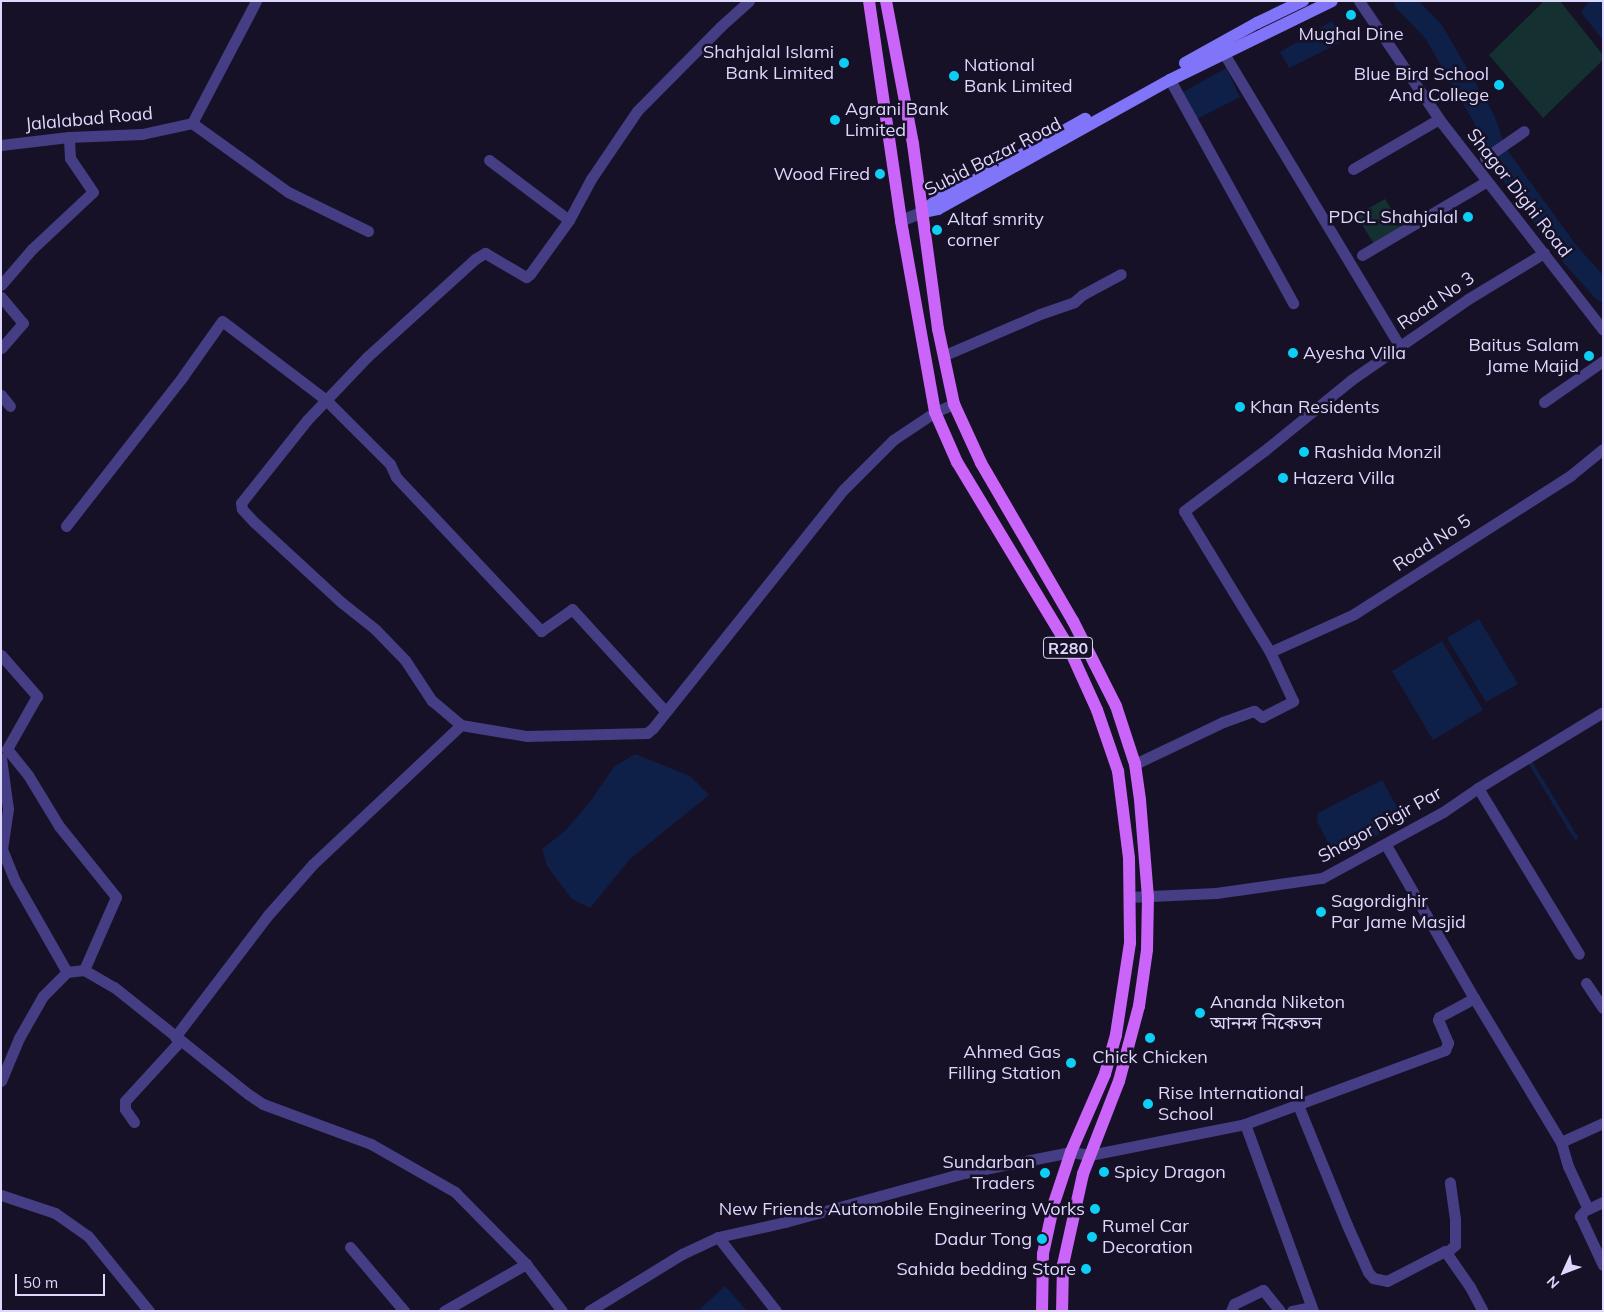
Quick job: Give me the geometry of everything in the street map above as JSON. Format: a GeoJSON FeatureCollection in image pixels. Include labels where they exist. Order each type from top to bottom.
{"type":"FeatureCollection","features":[{"type":"Feature","properties":{"kind":"main road","name":"R280"},"geometry":{"type":"LineString","coordinates":[[869,1],[901,221],[935,412],[957,462],[1068,646],[1097,710],[1118,771],[1128,858],[1130,943],[1116,1035],[1105,1074],[1071,1152],[1054,1203],[1043,1254],[1042,1311]]}},
{"type":"Feature","properties":{"kind":"main road","name":"R280"},"geometry":{"type":"LineString","coordinates":[[886,1],[913,144],[938,329],[954,404],[981,463],[1073,621],[1116,706],[1135,764],[1144,840],[1148,897],[1147,950],[1139,1006],[1119,1080],[1083,1174],[1069,1229],[1063,1264],[1062,1311]]}},
{"type":"Feature","properties":{"kind":"main road","name":"Subid Bazar Road"},"geometry":{"type":"LineString","coordinates":[[923,212],[940,198],[1000,167],[1257,23],[1303,1]]}},
{"type":"Feature","properties":{"kind":"main road","name":"Subid Bazar Road"},"geometry":{"type":"LineString","coordinates":[[923,212],[938,209],[1223,52],[1332,1]]}},
{"type":"Feature","properties":{"kind":"street"},"geometry":{"type":"LineString","coordinates":[[256,1],[192,123],[288,192],[368,231]]}},
{"type":"Feature","properties":{"kind":"street"},"geometry":{"type":"LineString","coordinates":[[749,1],[720,27],[637,111],[591,178],[569,220],[526,277],[485,252],[475,260],[367,357],[307,420],[241,503],[242,509],[341,602],[375,629],[405,660],[432,701],[460,725],[527,736],[647,733],[666,712],[844,490],[893,440],[935,412],[954,404]]}},
{"type":"Feature","properties":{"kind":"street","name":"Shagor Dighi Road"},"geometry":{"type":"LineString","coordinates":[[1359,1],[1439,119],[1603,330]]}},
{"type":"Feature","properties":{"kind":"street"},"geometry":{"type":"LineString","coordinates":[[1223,52],[1400,346]]}},
{"type":"Feature","properties":{"kind":"street"},"geometry":{"type":"LineString","coordinates":[[1170,80],[1293,303]]}},
{"type":"Feature","properties":{"kind":"street"},"geometry":{"type":"LineString","coordinates":[[1353,169],[1439,119]]}},
{"type":"Feature","properties":{"kind":"street","name":"Jalalabad Road"},"geometry":{"type":"LineString","coordinates":[[1,145],[69,137],[142,134],[192,123]]}},
{"type":"Feature","properties":{"kind":"street"},"geometry":{"type":"LineString","coordinates":[[1485,158],[1524,131]]}},
{"type":"Feature","properties":{"kind":"street"},"geometry":{"type":"LineString","coordinates":[[1,285],[32,249],[93,192],[70,158],[69,137]]}},
{"type":"Feature","properties":{"kind":"street"},"geometry":{"type":"LineString","coordinates":[[489,160],[569,220]]}},
{"type":"Feature","properties":{"kind":"street"},"geometry":{"type":"LineString","coordinates":[[1362,255],[1488,181]]}},
{"type":"Feature","properties":{"kind":"street"},"geometry":{"type":"LineString","coordinates":[[901,221],[923,212]]}},
{"type":"Feature","properties":{"kind":"street","name":"Road No 3"},"geometry":{"type":"LineString","coordinates":[[1270,652],[1184,511],[1264,451],[1352,380],[1468,299],[1544,253]]}},
{"type":"Feature","properties":{"kind":"street"},"geometry":{"type":"LineString","coordinates":[[945,355],[1040,314],[1074,302],[1082,295],[1121,274]]}},
{"type":"Feature","properties":{"kind":"street"},"geometry":{"type":"LineString","coordinates":[[1,297],[23,323],[1,348]]}},
{"type":"Feature","properties":{"kind":"street"},"geometry":{"type":"LineString","coordinates":[[66,526],[184,376],[222,321],[326,400],[390,464],[396,477],[542,631],[572,608],[666,712]]}},
{"type":"Feature","properties":{"kind":"street"},"geometry":{"type":"LineString","coordinates":[[1544,402],[1603,361]]}},
{"type":"Feature","properties":{"kind":"street"},"geometry":{"type":"LineString","coordinates":[[1,395],[10,406]]}},
{"type":"Feature","properties":{"kind":"street","name":"Road No 5"},"geometry":{"type":"LineString","coordinates":[[1270,652],[1354,614],[1571,475],[1603,448]]}},
{"type":"Feature","properties":{"kind":"street"},"geometry":{"type":"LineString","coordinates":[[1135,764],[1223,722],[1254,710],[1262,717],[1291,703],[1294,698],[1270,652]]}},
{"type":"Feature","properties":{"kind":"street"},"geometry":{"type":"LineString","coordinates":[[1,656],[37,696],[3,755],[8,809],[2,849],[15,881],[67,972]]}},
{"type":"Feature","properties":{"kind":"street","name":"Shagor Digir Par"},"geometry":{"type":"LineString","coordinates":[[1129,897],[1216,892],[1322,878],[1386,845],[1443,812],[1478,788],[1603,712]]}},
{"type":"Feature","properties":{"kind":"street"},"geometry":{"type":"LineString","coordinates":[[134,1122],[125,1109],[125,1101],[178,1039],[268,914],[307,871],[460,725]]}},
{"type":"Feature","properties":{"kind":"street"},"geometry":{"type":"LineString","coordinates":[[3,755],[28,775],[59,826],[116,897],[84,970]]}},
{"type":"Feature","properties":{"kind":"street"},"geometry":{"type":"LineString","coordinates":[[1478,788],[1579,954]]}},
{"type":"Feature","properties":{"kind":"street"},"geometry":{"type":"LineString","coordinates":[[1386,845],[1474,998],[1561,1142],[1568,1166],[1588,1208]]}},
{"type":"Feature","properties":{"kind":"street"},"geometry":{"type":"LineString","coordinates":[[1,1081],[19,1038],[43,996],[67,972],[84,970],[114,987],[263,1104],[370,1144],[455,1192],[526,1264],[562,1311]]}},
{"type":"Feature","properties":{"kind":"street"},"geometry":{"type":"LineString","coordinates":[[1586,983],[1603,1008]]}},
{"type":"Feature","properties":{"kind":"street"},"geometry":{"type":"LineString","coordinates":[[589,1311],[682,1254],[718,1237],[785,1222],[964,1173],[1071,1152],[1090,1155],[1245,1124],[1445,1050],[1448,1043],[1438,1018],[1474,998]]}},
{"type":"Feature","properties":{"kind":"street"},"geometry":{"type":"LineString","coordinates":[[1298,1105],[1347,1225],[1368,1272],[1373,1278],[1387,1281],[1440,1252],[1446,1253],[1470,1287],[1483,1311]]}},
{"type":"Feature","properties":{"kind":"street"},"geometry":{"type":"LineString","coordinates":[[1561,1142],[1603,1123]]}},
{"type":"Feature","properties":{"kind":"street"},"geometry":{"type":"LineString","coordinates":[[1245,1124],[1312,1309],[1292,1311]]}},
{"type":"Feature","properties":{"kind":"street"},"geometry":{"type":"LineString","coordinates":[[1446,1253],[1455,1245],[1455,1219],[1450,1182]]}},
{"type":"Feature","properties":{"kind":"street"},"geometry":{"type":"LineString","coordinates":[[1,1195],[55,1213],[88,1236],[149,1311]]}},
{"type":"Feature","properties":{"kind":"street"},"geometry":{"type":"LineString","coordinates":[[1603,1202],[1588,1210],[1588,1208],[1580,1216],[1603,1265]]}},
{"type":"Feature","properties":{"kind":"street"},"geometry":{"type":"LineString","coordinates":[[718,1237],[776,1311]]}},
{"type":"Feature","properties":{"kind":"street"},"geometry":{"type":"LineString","coordinates":[[350,1247],[404,1311]]}},
{"type":"Feature","properties":{"kind":"street"},"geometry":{"type":"LineString","coordinates":[[444,1311],[526,1264]]}},
{"type":"Feature","properties":{"kind":"street"},"geometry":{"type":"LineString","coordinates":[[1231,1311],[1234,1304],[1263,1290],[1280,1311]]}},
{"type":"Feature","properties":{"kind":"green space"},"geometry":{"type":"Polygon","coordinates":[[[1544,1],[1560,1],[1603,55],[1603,60],[1543,118],[1489,55],[1544,1]]]}},
{"type":"Feature","properties":{"kind":"green space"},"geometry":{"type":"Polygon","coordinates":[[[1385,199],[1403,228],[1374,244],[1356,215],[1385,199]]]}},
{"type":"Feature","properties":{"kind":"water"},"geometry":{"type":"Polygon","coordinates":[[[1589,1],[1603,1],[1603,40],[1581,12],[1589,1]]]}},
{"type":"Feature","properties":{"kind":"water"},"geometry":{"type":"Polygon","coordinates":[[[1332,21],[1343,41],[1289,68],[1280,52],[1332,21]]]}},
{"type":"Feature","properties":{"kind":"water"},"geometry":{"type":"Polygon","coordinates":[[[1226,68],[1240,97],[1197,119],[1183,92],[1226,68]]]}},
{"type":"Feature","properties":{"kind":"water"},"geometry":{"type":"Polygon","coordinates":[[[1479,619],[1518,684],[1486,702],[1447,638],[1479,619]]]}},
{"type":"Feature","properties":{"kind":"water"},"geometry":{"type":"Polygon","coordinates":[[[1442,641],[1483,710],[1433,740],[1392,671],[1442,641]]]}},
{"type":"Feature","properties":{"kind":"water"},"geometry":{"type":"Polygon","coordinates":[[[635,754],[690,776],[709,795],[630,859],[590,908],[572,899],[547,866],[542,849],[565,831],[589,803],[614,767],[635,754]]]}},
{"type":"Feature","properties":{"kind":"water"},"geometry":{"type":"Polygon","coordinates":[[[1382,780],[1402,816],[1391,827],[1370,840],[1334,855],[1317,821],[1318,813],[1382,780]]]}},
{"type":"Feature","properties":{"kind":"water"},"geometry":{"type":"Polygon","coordinates":[[[725,1286],[747,1311],[698,1311],[725,1286]]]}},
{"type":"Feature","properties":{"kind":"waterway"},"geometry":{"type":"LineString","coordinates":[[1404,1],[1433,31],[1484,119],[1497,154],[1568,252],[1603,291]]}},
{"type":"Feature","properties":{"kind":"waterway"},"geometry":{"type":"LineString","coordinates":[[1528,759],[1576,838]]}},
{"type":"Feature","properties":{"kind":"place","name":"Mughal Dine"},"geometry":{"type":"Point","coordinates":[1351,15]}},
{"type":"Feature","properties":{"kind":"place","name":"Shahjalal Islami Bank Limited"},"geometry":{"type":"Point","coordinates":[844,63]}},
{"type":"Feature","properties":{"kind":"place","name":"National Bank Limited"},"geometry":{"type":"Point","coordinates":[954,76]}},
{"type":"Feature","properties":{"kind":"place","name":"Blue Bird School And College"},"geometry":{"type":"Point","coordinates":[1499,85]}},
{"type":"Feature","properties":{"kind":"place","name":"Agrani Bank Limited"},"geometry":{"type":"Point","coordinates":[835,120]}},
{"type":"Feature","properties":{"kind":"place","name":"Wood Fired"},"geometry":{"type":"Point","coordinates":[880,174]}},
{"type":"Feature","properties":{"kind":"place","name":"PDCL Shahjalal"},"geometry":{"type":"Point","coordinates":[1468,217]}},
{"type":"Feature","properties":{"kind":"place","name":"Altaf smrity corner"},"geometry":{"type":"Point","coordinates":[937,230]}},
{"type":"Feature","properties":{"kind":"place","name":"Ayesha Villa"},"geometry":{"type":"Point","coordinates":[1293,353]}},
{"type":"Feature","properties":{"kind":"place","name":"Baitus Salam Jame Majid"},"geometry":{"type":"Point","coordinates":[1589,356]}},
{"type":"Feature","properties":{"kind":"place","name":"Khan Residents"},"geometry":{"type":"Point","coordinates":[1240,407]}},
{"type":"Feature","properties":{"kind":"place","name":"Rashida Monzil"},"geometry":{"type":"Point","coordinates":[1304,452]}},
{"type":"Feature","properties":{"kind":"place","name":"Hazera Villa"},"geometry":{"type":"Point","coordinates":[1283,478]}},
{"type":"Feature","properties":{"kind":"place","name":"Sagordighir Par Jame Masjid"},"geometry":{"type":"Point","coordinates":[1321,912]}},
{"type":"Feature","properties":{"kind":"place","name":"Ananda Niketon আনন্দ নিকেতন"},"geometry":{"type":"Point","coordinates":[1200,1013]}},
{"type":"Feature","properties":{"kind":"place","name":"Chick Chicken"},"geometry":{"type":"Point","coordinates":[1150,1038]}},
{"type":"Feature","properties":{"kind":"place","name":"Ahmed Gas Filling Station"},"geometry":{"type":"Point","coordinates":[1071,1063]}},
{"type":"Feature","properties":{"kind":"place","name":"Rise International School"},"geometry":{"type":"Point","coordinates":[1148,1104]}},
{"type":"Feature","properties":{"kind":"place","name":"Spicy Dragon"},"geometry":{"type":"Point","coordinates":[1104,1172]}},
{"type":"Feature","properties":{"kind":"place","name":"Sundarban Traders"},"geometry":{"type":"Point","coordinates":[1045,1173]}},
{"type":"Feature","properties":{"kind":"place","name":"New Friends Automobile Engineering Works"},"geometry":{"type":"Point","coordinates":[1095,1209]}},
{"type":"Feature","properties":{"kind":"place","name":"Rumel Car Decoration"},"geometry":{"type":"Point","coordinates":[1092,1237]}},
{"type":"Feature","properties":{"kind":"place","name":"Dadur Tong"},"geometry":{"type":"Point","coordinates":[1042,1239]}},
{"type":"Feature","properties":{"kind":"place","name":"Sahida bedding Store"},"geometry":{"type":"Point","coordinates":[1086,1269]}}]}
